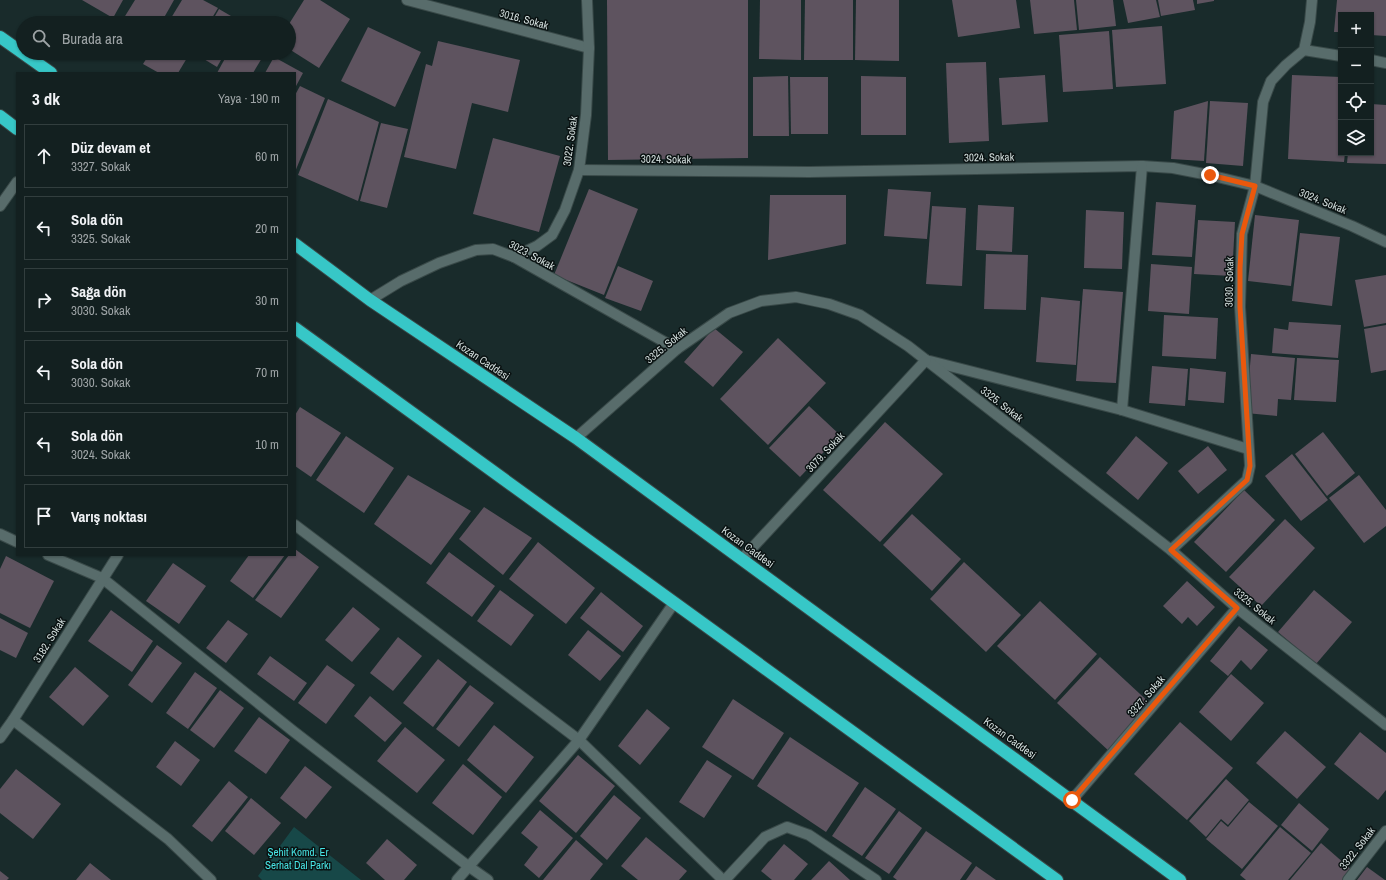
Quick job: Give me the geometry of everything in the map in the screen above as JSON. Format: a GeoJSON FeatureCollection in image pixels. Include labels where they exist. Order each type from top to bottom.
{"type":"FeatureCollection","features":[{"type":"Feature","properties":{"kind":"highway"},"geometry":{"type":"LineString","coordinates":[[0,37],[16,48]]}},
{"type":"Feature","properties":{"kind":"highway"},"geometry":{"type":"LineString","coordinates":[[33,60],[51,72]]}},
{"type":"Feature","properties":{"kind":"highway"},"geometry":{"type":"LineString","coordinates":[[0,116],[16,128]]}},
{"type":"Feature","properties":{"kind":"highway","name":"Kozan Caddesi"},"geometry":{"type":"LineString","coordinates":[[296,245],[370,300],[576,438],[1180,880]]}},
{"type":"Feature","properties":{"kind":"highway"},"geometry":{"type":"LineString","coordinates":[[296,329],[1057,880]]}},
{"type":"Feature","properties":{"kind":"street","name":"3016. Sokak"},"geometry":{"type":"LineString","coordinates":[[408,0],[589,48]]}},
{"type":"Feature","properties":{"kind":"street","name":"3022. Sokak"},"geometry":{"type":"LineString","coordinates":[[514,257],[537,246],[552,235],[564,210],[579,170],[586,115],[589,48],[587,0]]}},
{"type":"Feature","properties":{"kind":"street"},"geometry":{"type":"LineString","coordinates":[[1312,0],[1310,22],[1304,50],[1338,56]]}},
{"type":"Feature","properties":{"kind":"street","name":"3030. Sokak"},"geometry":{"type":"LineString","coordinates":[[1171,550],[1247,480],[1250,466],[1240,307],[1242,234],[1255,186],[1263,102],[1271,81],[1286,65],[1304,50]]}},
{"type":"Feature","properties":{"kind":"street"},"geometry":{"type":"LineString","coordinates":[[1374,61],[1386,63]]}},
{"type":"Feature","properties":{"kind":"street"},"geometry":{"type":"LineString","coordinates":[[1122,410],[1142,166]]}},
{"type":"Feature","properties":{"kind":"street","name":"3024. Sokak"},"geometry":{"type":"LineString","coordinates":[[579,170],[809,172],[1142,166],[1173,168],[1255,186],[1352,226],[1386,242]]}},
{"type":"Feature","properties":{"kind":"street"},"geometry":{"type":"LineString","coordinates":[[0,206],[16,183]]}},
{"type":"Feature","properties":{"kind":"street","name":"3023. Sokak"},"geometry":{"type":"LineString","coordinates":[[370,300],[401,281],[440,263],[476,250],[493,248],[514,257],[677,349]]}},
{"type":"Feature","properties":{"kind":"street","name":"3325. Sokak"},"geometry":{"type":"LineString","coordinates":[[576,438],[677,349],[729,313],[762,301],[796,297],[829,304],[860,315],[908,346],[1171,550],[1237,608],[1386,725]]}},
{"type":"Feature","properties":{"kind":"street"},"geometry":{"type":"LineString","coordinates":[[926,360],[1122,410],[1248,449]]}},
{"type":"Feature","properties":{"kind":"street","name":"3079. Sokak"},"geometry":{"type":"LineString","coordinates":[[742,559],[926,360]]}},
{"type":"Feature","properties":{"kind":"street"},"geometry":{"type":"LineString","coordinates":[[296,526],[579,740],[724,880],[765,837],[787,827],[808,835],[876,880]]}},
{"type":"Feature","properties":{"kind":"street"},"geometry":{"type":"LineString","coordinates":[[0,534],[16,542]]}},
{"type":"Feature","properties":{"kind":"street"},"geometry":{"type":"LineString","coordinates":[[50,556],[102,578],[293,731],[488,880]]}},
{"type":"Feature","properties":{"kind":"street","name":"3182. Sokak"},"geometry":{"type":"LineString","coordinates":[[0,738],[117,556]]}},
{"type":"Feature","properties":{"kind":"street"},"geometry":{"type":"LineString","coordinates":[[457,880],[579,740],[674,603]]}},
{"type":"Feature","properties":{"kind":"street","name":"3327. Sokak"},"geometry":{"type":"LineString","coordinates":[[1072,800],[1237,608]]}},
{"type":"Feature","properties":{"kind":"street"},"geometry":{"type":"LineString","coordinates":[[13,720],[168,838],[211,880]]}},
{"type":"Feature","properties":{"kind":"street","name":"3322. Sokak"},"geometry":{"type":"LineString","coordinates":[[1348,880],[1386,831]]}},
{"type":"Feature","properties":{"kind":"green space","name":"Şehit Komd. Er Serhat Dal Parkı"},"geometry":{"type":"Polygon","coordinates":[[[294,827],[361,880],[262,880],[258,876],[294,827]]]}},
{"type":"Feature","properties":{"kind":"building"},"geometry":{"type":"Polygon","coordinates":[[[82,0],[123,0],[114,16],[110,16],[82,0]]]}},
{"type":"Feature","properties":{"kind":"building"},"geometry":{"type":"Polygon","coordinates":[[[135,0],[174,0],[165,16],[125,16],[135,0]]]}},
{"type":"Feature","properties":{"kind":"building"},"geometry":{"type":"Polygon","coordinates":[[[182,0],[203,0],[218,8],[213,16],[172,16],[182,0]]]}},
{"type":"Feature","properties":{"kind":"building"},"geometry":{"type":"Polygon","coordinates":[[[304,0],[320,0],[350,19],[319,68],[296,53],[296,16],[294,16],[304,0]]]}},
{"type":"Feature","properties":{"kind":"building"},"geometry":{"type":"Polygon","coordinates":[[[607,0],[748,0],[748,158],[608,160],[607,0]]]}},
{"type":"Feature","properties":{"kind":"building"},"geometry":{"type":"Polygon","coordinates":[[[760,0],[801,0],[801,60],[759,59],[760,0]]]}},
{"type":"Feature","properties":{"kind":"building"},"geometry":{"type":"Polygon","coordinates":[[[805,0],[853,0],[853,60],[804,60],[805,0]]]}},
{"type":"Feature","properties":{"kind":"building"},"geometry":{"type":"Polygon","coordinates":[[[856,0],[899,0],[899,61],[855,60],[856,0]]]}},
{"type":"Feature","properties":{"kind":"building"},"geometry":{"type":"Polygon","coordinates":[[[952,0],[1016,0],[1020,28],[958,37],[952,0]]]}},
{"type":"Feature","properties":{"kind":"building"},"geometry":{"type":"Polygon","coordinates":[[[1030,0],[1074,0],[1077,30],[1034,34],[1030,0]]]}},
{"type":"Feature","properties":{"kind":"building"},"geometry":{"type":"Polygon","coordinates":[[[1076,0],[1113,0],[1116,26],[1079,30],[1076,0]]]}},
{"type":"Feature","properties":{"kind":"building"},"geometry":{"type":"Polygon","coordinates":[[[1123,0],[1156,0],[1160,17],[1128,23],[1123,0]]]}},
{"type":"Feature","properties":{"kind":"building"},"geometry":{"type":"Polygon","coordinates":[[[1158,0],[1193,0],[1195,10],[1161,16],[1158,0]]]}},
{"type":"Feature","properties":{"kind":"building"},"geometry":{"type":"Polygon","coordinates":[[[1197,0],[1214,0],[1214,1],[1197,4],[1197,0]]]}},
{"type":"Feature","properties":{"kind":"building"},"geometry":{"type":"Polygon","coordinates":[[[1337,0],[1386,0],[1386,36],[1374,35],[1374,12],[1338,12],[1338,32],[1334,32],[1337,0]]]}},
{"type":"Feature","properties":{"kind":"building"},"geometry":{"type":"Polygon","coordinates":[[[219,9],[231,16],[215,16],[219,9]]]}},
{"type":"Feature","properties":{"kind":"building"},"geometry":{"type":"Polygon","coordinates":[[[1162,26],[1166,84],[1116,87],[1112,30],[1162,26]]]}},
{"type":"Feature","properties":{"kind":"building"},"geometry":{"type":"Polygon","coordinates":[[[368,27],[421,52],[395,107],[341,81],[368,27]]]}},
{"type":"Feature","properties":{"kind":"building"},"geometry":{"type":"Polygon","coordinates":[[[1109,31],[1113,89],[1063,92],[1059,35],[1109,31]]]}},
{"type":"Feature","properties":{"kind":"building"},"geometry":{"type":"Polygon","coordinates":[[[438,41],[520,60],[508,112],[472,103],[456,169],[404,157],[426,64],[432,66],[438,41]]]}},
{"type":"Feature","properties":{"kind":"building"},"geometry":{"type":"Polygon","coordinates":[[[146,60],[186,60],[179,72],[157,72],[143,64],[146,60]]]}},
{"type":"Feature","properties":{"kind":"building"},"geometry":{"type":"Polygon","coordinates":[[[206,60],[221,60],[217,67],[206,60]]]}},
{"type":"Feature","properties":{"kind":"building"},"geometry":{"type":"Polygon","coordinates":[[[224,60],[261,60],[254,72],[218,72],[224,60]]]}},
{"type":"Feature","properties":{"kind":"building"},"geometry":{"type":"Polygon","coordinates":[[[272,60],[279,60],[303,73],[296,86],[296,72],[266,72],[272,60]]]}},
{"type":"Feature","properties":{"kind":"building"},"geometry":{"type":"Polygon","coordinates":[[[986,62],[989,141],[949,143],[946,63],[986,62]]]}},
{"type":"Feature","properties":{"kind":"building"},"geometry":{"type":"Polygon","coordinates":[[[1045,75],[1048,122],[1002,125],[999,78],[1045,75]]]}},
{"type":"Feature","properties":{"kind":"building"},"geometry":{"type":"Polygon","coordinates":[[[1292,75],[1338,77],[1338,156],[1345,156],[1344,162],[1288,159],[1292,75]]]}},
{"type":"Feature","properties":{"kind":"building"},"geometry":{"type":"Polygon","coordinates":[[[788,76],[789,136],[753,136],[753,77],[788,76]]]}},
{"type":"Feature","properties":{"kind":"building"},"geometry":{"type":"Polygon","coordinates":[[[861,76],[906,77],[906,135],[861,135],[861,76]]]}},
{"type":"Feature","properties":{"kind":"building"},"geometry":{"type":"Polygon","coordinates":[[[790,77],[828,77],[828,134],[791,134],[790,77]]]}},
{"type":"Feature","properties":{"kind":"building"},"geometry":{"type":"Polygon","coordinates":[[[300,86],[325,98],[296,170],[296,93],[300,86]]]}},
{"type":"Feature","properties":{"kind":"building"},"geometry":{"type":"Polygon","coordinates":[[[328,99],[379,122],[358,201],[298,175],[328,99]]]}},
{"type":"Feature","properties":{"kind":"building"},"geometry":{"type":"Polygon","coordinates":[[[1208,101],[1204,161],[1171,159],[1174,111],[1208,101]]]}},
{"type":"Feature","properties":{"kind":"building"},"geometry":{"type":"Polygon","coordinates":[[[1210,101],[1248,103],[1243,166],[1206,163],[1210,101]]]}},
{"type":"Feature","properties":{"kind":"building"},"geometry":{"type":"Polygon","coordinates":[[[1374,104],[1386,105],[1386,164],[1347,163],[1348,156],[1374,156],[1374,104]]]}},
{"type":"Feature","properties":{"kind":"building"},"geometry":{"type":"Polygon","coordinates":[[[381,123],[408,129],[387,208],[360,201],[381,123]]]}},
{"type":"Feature","properties":{"kind":"building"},"geometry":{"type":"Polygon","coordinates":[[[493,138],[560,156],[539,232],[473,214],[493,138]]]}},
{"type":"Feature","properties":{"kind":"building"},"geometry":{"type":"Polygon","coordinates":[[[589,189],[638,209],[604,295],[554,275],[589,189]]]}},
{"type":"Feature","properties":{"kind":"building"},"geometry":{"type":"Polygon","coordinates":[[[888,189],[931,192],[927,239],[884,236],[888,189]]]}},
{"type":"Feature","properties":{"kind":"building"},"geometry":{"type":"Polygon","coordinates":[[[770,195],[846,195],[846,244],[768,260],[770,195]]]}},
{"type":"Feature","properties":{"kind":"building"},"geometry":{"type":"Polygon","coordinates":[[[1156,202],[1196,205],[1192,257],[1152,255],[1156,202]]]}},
{"type":"Feature","properties":{"kind":"building"},"geometry":{"type":"Polygon","coordinates":[[[978,205],[1014,207],[1012,252],[976,250],[978,205]]]}},
{"type":"Feature","properties":{"kind":"building"},"geometry":{"type":"Polygon","coordinates":[[[932,206],[966,208],[962,286],[926,284],[932,206]]]}},
{"type":"Feature","properties":{"kind":"building"},"geometry":{"type":"Polygon","coordinates":[[[1086,210],[1124,212],[1122,269],[1084,268],[1086,210]]]}},
{"type":"Feature","properties":{"kind":"building"},"geometry":{"type":"Polygon","coordinates":[[[1255,215],[1299,220],[1291,286],[1248,281],[1255,215]]]}},
{"type":"Feature","properties":{"kind":"building"},"geometry":{"type":"Polygon","coordinates":[[[1198,220],[1235,222],[1232,276],[1194,274],[1198,220]]]}},
{"type":"Feature","properties":{"kind":"building"},"geometry":{"type":"Polygon","coordinates":[[[1300,233],[1340,237],[1332,306],[1292,301],[1300,233]]]}},
{"type":"Feature","properties":{"kind":"building"},"geometry":{"type":"Polygon","coordinates":[[[986,254],[1028,255],[1026,310],[984,309],[986,254]]]}},
{"type":"Feature","properties":{"kind":"building"},"geometry":{"type":"Polygon","coordinates":[[[1151,264],[1192,267],[1189,314],[1148,311],[1151,264]]]}},
{"type":"Feature","properties":{"kind":"building"},"geometry":{"type":"Polygon","coordinates":[[[618,266],[653,281],[641,311],[605,298],[618,266]]]}},
{"type":"Feature","properties":{"kind":"building"},"geometry":{"type":"Polygon","coordinates":[[[1386,275],[1386,323],[1364,327],[1355,280],[1386,275]]]}},
{"type":"Feature","properties":{"kind":"building"},"geometry":{"type":"Polygon","coordinates":[[[1083,289],[1123,292],[1116,383],[1076,381],[1083,289]]]}},
{"type":"Feature","properties":{"kind":"building"},"geometry":{"type":"Polygon","coordinates":[[[1041,297],[1080,301],[1076,365],[1036,362],[1041,297]]]}},
{"type":"Feature","properties":{"kind":"building"},"geometry":{"type":"Polygon","coordinates":[[[1164,315],[1218,318],[1216,359],[1162,356],[1164,315]]]}},
{"type":"Feature","properties":{"kind":"building"},"geometry":{"type":"Polygon","coordinates":[[[1289,322],[1341,325],[1338,358],[1272,353],[1274,328],[1288,330],[1289,322]]]}},
{"type":"Feature","properties":{"kind":"building"},"geometry":{"type":"Polygon","coordinates":[[[1386,325],[1386,370],[1371,373],[1364,329],[1386,325]]]}},
{"type":"Feature","properties":{"kind":"building"},"geometry":{"type":"Polygon","coordinates":[[[714,328],[743,352],[713,387],[684,362],[714,328]]]}},
{"type":"Feature","properties":{"kind":"building"},"geometry":{"type":"Polygon","coordinates":[[[778,338],[826,383],[768,445],[720,399],[778,338]]]}},
{"type":"Feature","properties":{"kind":"building"},"geometry":{"type":"Polygon","coordinates":[[[1251,354],[1295,358],[1291,400],[1278,399],[1277,416],[1246,413],[1251,354]]]}},
{"type":"Feature","properties":{"kind":"building"},"geometry":{"type":"Polygon","coordinates":[[[1297,358],[1339,360],[1336,402],[1294,400],[1297,358]]]}},
{"type":"Feature","properties":{"kind":"building"},"geometry":{"type":"Polygon","coordinates":[[[1152,366],[1188,369],[1185,406],[1149,403],[1152,366]]]}},
{"type":"Feature","properties":{"kind":"building"},"geometry":{"type":"Polygon","coordinates":[[[1190,368],[1226,372],[1224,403],[1188,400],[1190,368]]]}},
{"type":"Feature","properties":{"kind":"building"},"geometry":{"type":"Polygon","coordinates":[[[809,406],[840,435],[800,477],[769,448],[809,406]]]}},
{"type":"Feature","properties":{"kind":"building"},"geometry":{"type":"Polygon","coordinates":[[[300,407],[341,433],[311,477],[296,467],[296,413],[300,407]]]}},
{"type":"Feature","properties":{"kind":"building"},"geometry":{"type":"Polygon","coordinates":[[[885,422],[943,474],[880,542],[823,490],[885,422]]]}},
{"type":"Feature","properties":{"kind":"building"},"geometry":{"type":"Polygon","coordinates":[[[1323,432],[1355,473],[1327,496],[1295,454],[1323,432]]]}},
{"type":"Feature","properties":{"kind":"building"},"geometry":{"type":"Polygon","coordinates":[[[346,436],[394,468],[364,513],[316,480],[346,436]]]}},
{"type":"Feature","properties":{"kind":"building"},"geometry":{"type":"Polygon","coordinates":[[[1136,436],[1168,463],[1138,500],[1106,473],[1136,436]]]}},
{"type":"Feature","properties":{"kind":"building"},"geometry":{"type":"Polygon","coordinates":[[[1208,446],[1227,470],[1198,494],[1178,471],[1208,446]]]}},
{"type":"Feature","properties":{"kind":"building"},"geometry":{"type":"Polygon","coordinates":[[[1292,454],[1328,500],[1301,521],[1265,476],[1292,454]]]}},
{"type":"Feature","properties":{"kind":"building"},"geometry":{"type":"Polygon","coordinates":[[[408,475],[471,511],[431,565],[374,524],[408,475]]]}},
{"type":"Feature","properties":{"kind":"building"},"geometry":{"type":"Polygon","coordinates":[[[1359,475],[1386,510],[1386,526],[1364,543],[1329,498],[1359,475]]]}},
{"type":"Feature","properties":{"kind":"building"},"geometry":{"type":"Polygon","coordinates":[[[1244,490],[1275,520],[1226,572],[1194,542],[1244,490]]]}},
{"type":"Feature","properties":{"kind":"building"},"geometry":{"type":"Polygon","coordinates":[[[484,507],[532,538],[503,575],[459,539],[484,507]]]}},
{"type":"Feature","properties":{"kind":"building"},"geometry":{"type":"Polygon","coordinates":[[[912,514],[961,559],[932,591],[883,545],[912,514]]]}},
{"type":"Feature","properties":{"kind":"building"},"geometry":{"type":"Polygon","coordinates":[[[1285,519],[1315,548],[1261,606],[1229,577],[1285,519]]]}},
{"type":"Feature","properties":{"kind":"building"},"geometry":{"type":"Polygon","coordinates":[[[538,542],[595,588],[566,624],[509,579],[538,542]]]}},
{"type":"Feature","properties":{"kind":"building"},"geometry":{"type":"Polygon","coordinates":[[[296,550],[319,567],[281,618],[255,600],[288,556],[296,556],[296,550]]]}},
{"type":"Feature","properties":{"kind":"building"},"geometry":{"type":"Polygon","coordinates":[[[449,552],[495,586],[472,617],[426,583],[449,552]]]}},
{"type":"Feature","properties":{"kind":"building"},"geometry":{"type":"Polygon","coordinates":[[[6,556],[54,581],[30,628],[0,613],[0,569],[6,556]]]}},
{"type":"Feature","properties":{"kind":"building"},"geometry":{"type":"Polygon","coordinates":[[[248,556],[284,556],[253,598],[230,581],[248,556]]]}},
{"type":"Feature","properties":{"kind":"building"},"geometry":{"type":"Polygon","coordinates":[[[964,562],[1021,615],[986,652],[930,599],[964,562]]]}},
{"type":"Feature","properties":{"kind":"building"},"geometry":{"type":"Polygon","coordinates":[[[173,563],[206,586],[179,624],[146,601],[173,563]]]}},
{"type":"Feature","properties":{"kind":"building"},"geometry":{"type":"Polygon","coordinates":[[[1187,581],[1215,607],[1197,626],[1188,617],[1182,624],[1163,606],[1187,581]]]}},
{"type":"Feature","properties":{"kind":"building"},"geometry":{"type":"Polygon","coordinates":[[[500,590],[534,615],[511,646],[477,621],[500,590]]]}},
{"type":"Feature","properties":{"kind":"building"},"geometry":{"type":"Polygon","coordinates":[[[1314,590],[1352,622],[1316,664],[1278,632],[1314,590]]]}},
{"type":"Feature","properties":{"kind":"building"},"geometry":{"type":"Polygon","coordinates":[[[601,592],[643,626],[623,652],[580,618],[601,592]]]}},
{"type":"Feature","properties":{"kind":"building"},"geometry":{"type":"Polygon","coordinates":[[[1040,601],[1097,654],[1055,700],[997,646],[1040,601]]]}},
{"type":"Feature","properties":{"kind":"building"},"geometry":{"type":"Polygon","coordinates":[[[353,607],[380,629],[352,662],[325,640],[353,607]]]}},
{"type":"Feature","properties":{"kind":"building"},"geometry":{"type":"Polygon","coordinates":[[[111,610],[153,641],[132,672],[88,641],[111,610]]]}},
{"type":"Feature","properties":{"kind":"building"},"geometry":{"type":"Polygon","coordinates":[[[0,618],[28,633],[16,658],[0,650],[0,618]]]}},
{"type":"Feature","properties":{"kind":"building"},"geometry":{"type":"Polygon","coordinates":[[[228,620],[248,634],[226,663],[206,648],[228,620]]]}},
{"type":"Feature","properties":{"kind":"building"},"geometry":{"type":"Polygon","coordinates":[[[1239,626],[1268,650],[1251,670],[1241,660],[1228,676],[1210,661],[1239,626]]]}},
{"type":"Feature","properties":{"kind":"building"},"geometry":{"type":"Polygon","coordinates":[[[588,630],[621,656],[600,681],[568,655],[588,630]]]}},
{"type":"Feature","properties":{"kind":"building"},"geometry":{"type":"Polygon","coordinates":[[[398,637],[422,656],[393,691],[370,673],[398,637]]]}},
{"type":"Feature","properties":{"kind":"building"},"geometry":{"type":"Polygon","coordinates":[[[157,645],[182,663],[152,703],[128,685],[157,645]]]}},
{"type":"Feature","properties":{"kind":"building"},"geometry":{"type":"Polygon","coordinates":[[[270,656],[307,683],[294,701],[257,674],[270,656]]]}},
{"type":"Feature","properties":{"kind":"building"},"geometry":{"type":"Polygon","coordinates":[[[1100,657],[1153,706],[1110,752],[1057,703],[1100,657]]]}},
{"type":"Feature","properties":{"kind":"building"},"geometry":{"type":"Polygon","coordinates":[[[438,659],[467,682],[433,727],[403,703],[438,659]]]}},
{"type":"Feature","properties":{"kind":"building"},"geometry":{"type":"Polygon","coordinates":[[[327,665],[355,685],[326,724],[298,703],[327,665]]]}},
{"type":"Feature","properties":{"kind":"building"},"geometry":{"type":"Polygon","coordinates":[[[75,667],[109,696],[83,726],[49,697],[75,667]]]}},
{"type":"Feature","properties":{"kind":"building"},"geometry":{"type":"Polygon","coordinates":[[[195,672],[217,688],[188,729],[166,713],[195,672]]]}},
{"type":"Feature","properties":{"kind":"building"},"geometry":{"type":"Polygon","coordinates":[[[1231,674],[1264,703],[1231,741],[1199,712],[1231,674]]]}},
{"type":"Feature","properties":{"kind":"building"},"geometry":{"type":"Polygon","coordinates":[[[470,685],[494,703],[459,747],[436,729],[470,685]]]}},
{"type":"Feature","properties":{"kind":"building"},"geometry":{"type":"Polygon","coordinates":[[[220,690],[244,708],[214,748],[190,730],[220,690]]]}},
{"type":"Feature","properties":{"kind":"building"},"geometry":{"type":"Polygon","coordinates":[[[370,696],[402,723],[385,742],[354,716],[370,696]]]}},
{"type":"Feature","properties":{"kind":"building"},"geometry":{"type":"Polygon","coordinates":[[[733,699],[784,733],[753,780],[702,747],[733,699]]]}},
{"type":"Feature","properties":{"kind":"building"},"geometry":{"type":"Polygon","coordinates":[[[647,709],[670,728],[640,765],[618,746],[647,709]]]}},
{"type":"Feature","properties":{"kind":"building"},"geometry":{"type":"Polygon","coordinates":[[[259,717],[290,740],[266,774],[234,751],[259,717]]]}},
{"type":"Feature","properties":{"kind":"building"},"geometry":{"type":"Polygon","coordinates":[[[1180,722],[1233,768],[1187,820],[1134,774],[1180,722]]]}},
{"type":"Feature","properties":{"kind":"building"},"geometry":{"type":"Polygon","coordinates":[[[494,725],[534,757],[506,793],[467,760],[494,725]]]}},
{"type":"Feature","properties":{"kind":"building"},"geometry":{"type":"Polygon","coordinates":[[[405,727],[445,760],[417,793],[377,761],[405,727]]]}},
{"type":"Feature","properties":{"kind":"building"},"geometry":{"type":"Polygon","coordinates":[[[1285,731],[1326,767],[1297,799],[1256,763],[1285,731]]]}},
{"type":"Feature","properties":{"kind":"building"},"geometry":{"type":"Polygon","coordinates":[[[1360,732],[1386,753],[1386,790],[1378,800],[1334,764],[1360,732]]]}},
{"type":"Feature","properties":{"kind":"building"},"geometry":{"type":"Polygon","coordinates":[[[790,737],[859,783],[826,832],[757,786],[790,737]]]}},
{"type":"Feature","properties":{"kind":"building"},"geometry":{"type":"Polygon","coordinates":[[[175,741],[200,760],[181,786],[156,767],[175,741]]]}},
{"type":"Feature","properties":{"kind":"building"},"geometry":{"type":"Polygon","coordinates":[[[578,755],[615,786],[576,833],[539,801],[578,755]]]}},
{"type":"Feature","properties":{"kind":"building"},"geometry":{"type":"Polygon","coordinates":[[[707,760],[732,776],[704,818],[679,802],[707,760]]]}},
{"type":"Feature","properties":{"kind":"building"},"geometry":{"type":"Polygon","coordinates":[[[463,764],[502,797],[473,835],[432,803],[463,764]]]}},
{"type":"Feature","properties":{"kind":"building"},"geometry":{"type":"Polygon","coordinates":[[[305,766],[332,787],[306,819],[280,798],[305,766]]]}},
{"type":"Feature","properties":{"kind":"building"},"geometry":{"type":"Polygon","coordinates":[[[16,769],[61,804],[33,839],[0,813],[0,789],[16,769]]]}},
{"type":"Feature","properties":{"kind":"building"},"geometry":{"type":"Polygon","coordinates":[[[1226,779],[1249,800],[1228,825],[1221,819],[1206,837],[1189,821],[1226,779]]]}},
{"type":"Feature","properties":{"kind":"building"},"geometry":{"type":"Polygon","coordinates":[[[229,781],[248,797],[212,842],[192,826],[229,781]]]}},
{"type":"Feature","properties":{"kind":"building"},"geometry":{"type":"Polygon","coordinates":[[[865,787],[896,809],[862,856],[832,836],[865,787]]]}},
{"type":"Feature","properties":{"kind":"building"},"geometry":{"type":"Polygon","coordinates":[[[614,795],[641,818],[607,860],[580,836],[614,795]]]}},
{"type":"Feature","properties":{"kind":"building"},"geometry":{"type":"Polygon","coordinates":[[[251,798],[281,823],[254,855],[225,831],[251,798]]]}},
{"type":"Feature","properties":{"kind":"building"},"geometry":{"type":"Polygon","coordinates":[[[1249,802],[1278,826],[1242,869],[1206,839],[1221,821],[1228,827],[1249,802]]]}},
{"type":"Feature","properties":{"kind":"building"},"geometry":{"type":"Polygon","coordinates":[[[1299,803],[1329,829],[1312,851],[1281,825],[1299,803]]]}},
{"type":"Feature","properties":{"kind":"building"},"geometry":{"type":"Polygon","coordinates":[[[540,810],[573,838],[539,878],[524,865],[538,847],[521,833],[540,810]]]}},
{"type":"Feature","properties":{"kind":"building"},"geometry":{"type":"Polygon","coordinates":[[[899,811],[922,828],[889,874],[865,858],[899,811]]]}},
{"type":"Feature","properties":{"kind":"building"},"geometry":{"type":"Polygon","coordinates":[[[1280,827],[1311,853],[1288,880],[1246,880],[1240,875],[1280,827]]]}},
{"type":"Feature","properties":{"kind":"building"},"geometry":{"type":"Polygon","coordinates":[[[926,831],[972,863],[960,880],[897,880],[893,877],[926,831]]]}},
{"type":"Feature","properties":{"kind":"building"},"geometry":{"type":"Polygon","coordinates":[[[646,837],[687,871],[679,880],[638,880],[621,866],[646,837]]]}},
{"type":"Feature","properties":{"kind":"building"},"geometry":{"type":"Polygon","coordinates":[[[387,839],[417,865],[404,880],[385,880],[366,863],[387,839]]]}},
{"type":"Feature","properties":{"kind":"building"},"geometry":{"type":"Polygon","coordinates":[[[576,840],[603,864],[590,880],[543,880],[576,840]]]}},
{"type":"Feature","properties":{"kind":"building"},"geometry":{"type":"Polygon","coordinates":[[[1321,843],[1353,871],[1345,880],[1290,880],[1321,843]]]}},
{"type":"Feature","properties":{"kind":"building"},"geometry":{"type":"Polygon","coordinates":[[[784,844],[808,864],[794,880],[772,880],[761,871],[784,844]]]}},
{"type":"Feature","properties":{"kind":"building"},"geometry":{"type":"Polygon","coordinates":[[[829,861],[850,880],[811,880],[829,861]]]}},
{"type":"Feature","properties":{"kind":"building"},"geometry":{"type":"Polygon","coordinates":[[[90,863],[111,880],[76,880],[90,863]]]}},
{"type":"Feature","properties":{"kind":"building"},"geometry":{"type":"Polygon","coordinates":[[[976,866],[996,880],[966,880],[976,866]]]}},
{"type":"Feature","properties":{"kind":"building"},"geometry":{"type":"Polygon","coordinates":[[[1367,867],[1385,880],[1357,880],[1367,867]]]}},
{"type":"Feature","properties":{"kind":"building"},"geometry":{"type":"Polygon","coordinates":[[[0,871],[9,878],[7,880],[0,880],[0,871]]]}},
{"type":"Feature","properties":{"kind":"route"},"geometry":{"type":"LineString","coordinates":[[1072,800],[1237,608],[1171,550],[1247,480],[1250,466],[1240,307],[1240,268],[1242,234],[1255,186],[1210,175]]}}]}
